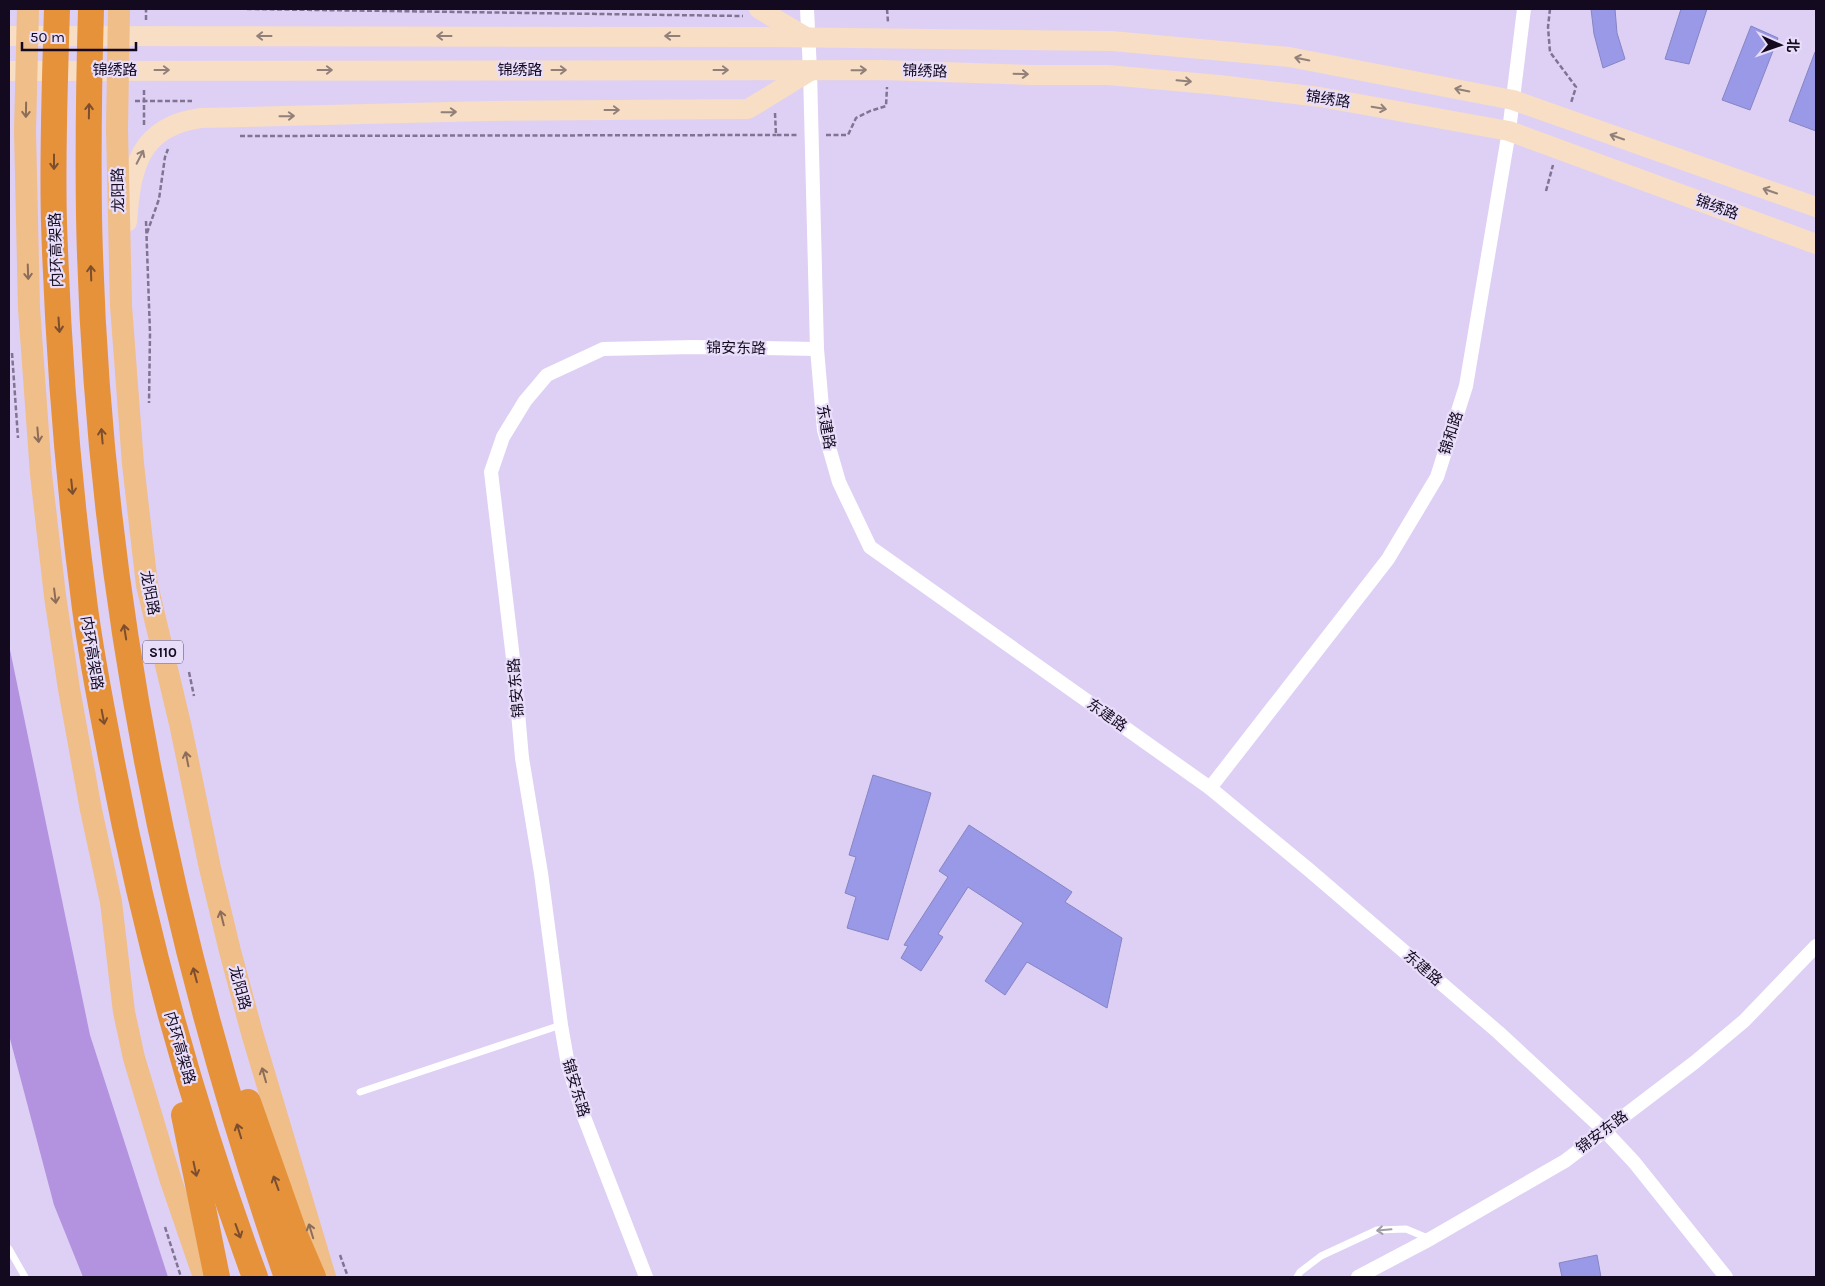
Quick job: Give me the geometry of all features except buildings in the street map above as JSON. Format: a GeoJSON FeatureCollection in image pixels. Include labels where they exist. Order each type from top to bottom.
{"type":"FeatureCollection","features":[{"type":"Feature","properties":{"kind":"highway","name":"内环高架路"},"geometry":{"type":"LineString","coordinates":[[56,9],[54,220],[62,381],[83,592],[97,683],[120,805],[183,1063],[229,1209],[255,1277]]}},
{"type":"Feature","properties":{"kind":"highway"},"geometry":{"type":"LineString","coordinates":[[91,9],[88,159],[92,304],[105,467],[118,588],[132,680],[154,798],[199,990],[237,1128],[287,1277]]}},
{"type":"Feature","properties":{"kind":"highway"},"geometry":{"type":"LineString","coordinates":[[132,680],[251,1111],[292,1226],[313,1277]]}},
{"type":"Feature","properties":{"kind":"highway"},"geometry":{"type":"LineString","coordinates":[[154,950],[187,1132],[217,1277]]}},
{"type":"Feature","properties":{"kind":"main road"},"geometry":{"type":"LineString","coordinates":[[28,9],[25,131],[29,308],[42,474],[55,596],[91,810],[111,902],[124,1012],[134,1058],[171,1181],[204,1277]]}},
{"type":"Feature","properties":{"kind":"main road","name":"龙阳路"},"geometry":{"type":"LineString","coordinates":[[119,9],[117,129],[123,344],[133,464],[151,607],[181,728],[210,868],[240,987],[270,1097],[325,1277]]}},
{"type":"Feature","properties":{"kind":"main road"},"geometry":{"type":"LineString","coordinates":[[751,12],[808,38]]}},
{"type":"Feature","properties":{"kind":"main road"},"geometry":{"type":"LineString","coordinates":[[9,36],[492,36],[1112,41],[1221,50],[1289,57],[1513,100],[1816,207]]}},
{"type":"Feature","properties":{"kind":"main road","name":"锦绣路"},"geometry":{"type":"LineString","coordinates":[[9,71],[882,70],[1030,75],[1108,75],[1219,84],[1320,97],[1509,131],[1816,244]]}},
{"type":"Feature","properties":{"kind":"main road"},"geometry":{"type":"LineString","coordinates":[[123,344],[129,200],[132,176],[139,158],[146,147],[161,131],[176,123],[201,118],[489,111],[748,109],[810,71]]}},
{"type":"Feature","properties":{"kind":"street","name":"东建路"},"geometry":{"type":"LineString","coordinates":[[807,9],[818,349],[824,430],[839,482],[870,548],[1210,788],[1308,869],[1498,1032],[1604,1130],[1634,1162],[1726,1277]]}},
{"type":"Feature","properties":{"kind":"street","name":"锦和路"},"geometry":{"type":"LineString","coordinates":[[1210,788],[1388,559],[1437,477],[1466,386],[1509,131],[1524,9]]}},
{"type":"Feature","properties":{"kind":"street","name":"锦安东路"},"geometry":{"type":"LineString","coordinates":[[646,1277],[584,1117],[568,1065],[541,873],[522,758],[514,667],[491,472],[503,437],[525,401],[547,375],[603,349],[668,347],[818,349]]}},
{"type":"Feature","properties":{"kind":"street","name":"锦安东路"},"geometry":{"type":"LineString","coordinates":[[1358,1277],[1430,1239],[1564,1161],[1695,1062],[1744,1021],[1816,946]]}},
{"type":"Feature","properties":{"kind":"lane"},"geometry":{"type":"LineString","coordinates":[[360,1092],[561,1025]]}},
{"type":"Feature","properties":{"kind":"lane"},"geometry":{"type":"LineString","coordinates":[[1297,1277],[1300,1272],[1321,1256],[1377,1230],[1406,1229],[1430,1239]]}},
{"type":"Feature","properties":{"kind":"lane"},"geometry":{"type":"LineString","coordinates":[[9,1249],[25,1277]]}},
{"type":"Feature","properties":{"kind":"path"},"geometry":{"type":"LineString","coordinates":[[146,9],[146,28]]}},
{"type":"Feature","properties":{"kind":"path"},"geometry":{"type":"LineString","coordinates":[[247,9],[751,12]]}},
{"type":"Feature","properties":{"kind":"path"},"geometry":{"type":"LineString","coordinates":[[145,84],[143,140],[146,147]]}},
{"type":"Feature","properties":{"kind":"path"},"geometry":{"type":"LineString","coordinates":[[172,101],[172,109]]}},
{"type":"Feature","properties":{"kind":"path"},"geometry":{"type":"LineString","coordinates":[[233,136],[776,135]]}},
{"type":"Feature","properties":{"kind":"path"},"geometry":{"type":"LineString","coordinates":[[146,235],[159,199],[164,157],[172,141]]}},
{"type":"Feature","properties":{"kind":"path"},"geometry":{"type":"LineString","coordinates":[[146,218],[150,333],[149,410]]}},
{"type":"Feature","properties":{"kind":"path"},"geometry":{"type":"LineString","coordinates":[[186,664],[195,700]]}},
{"type":"Feature","properties":{"kind":"path"},"geometry":{"type":"LineString","coordinates":[[337,1248],[348,1277]]}},
{"type":"Feature","properties":{"kind":"shaded area"},"geometry":{"type":"Polygon","coordinates":[[[9,645],[90,1035],[168,1277],[83,1277],[54,1205],[9,1035],[9,645]]]}}]}
